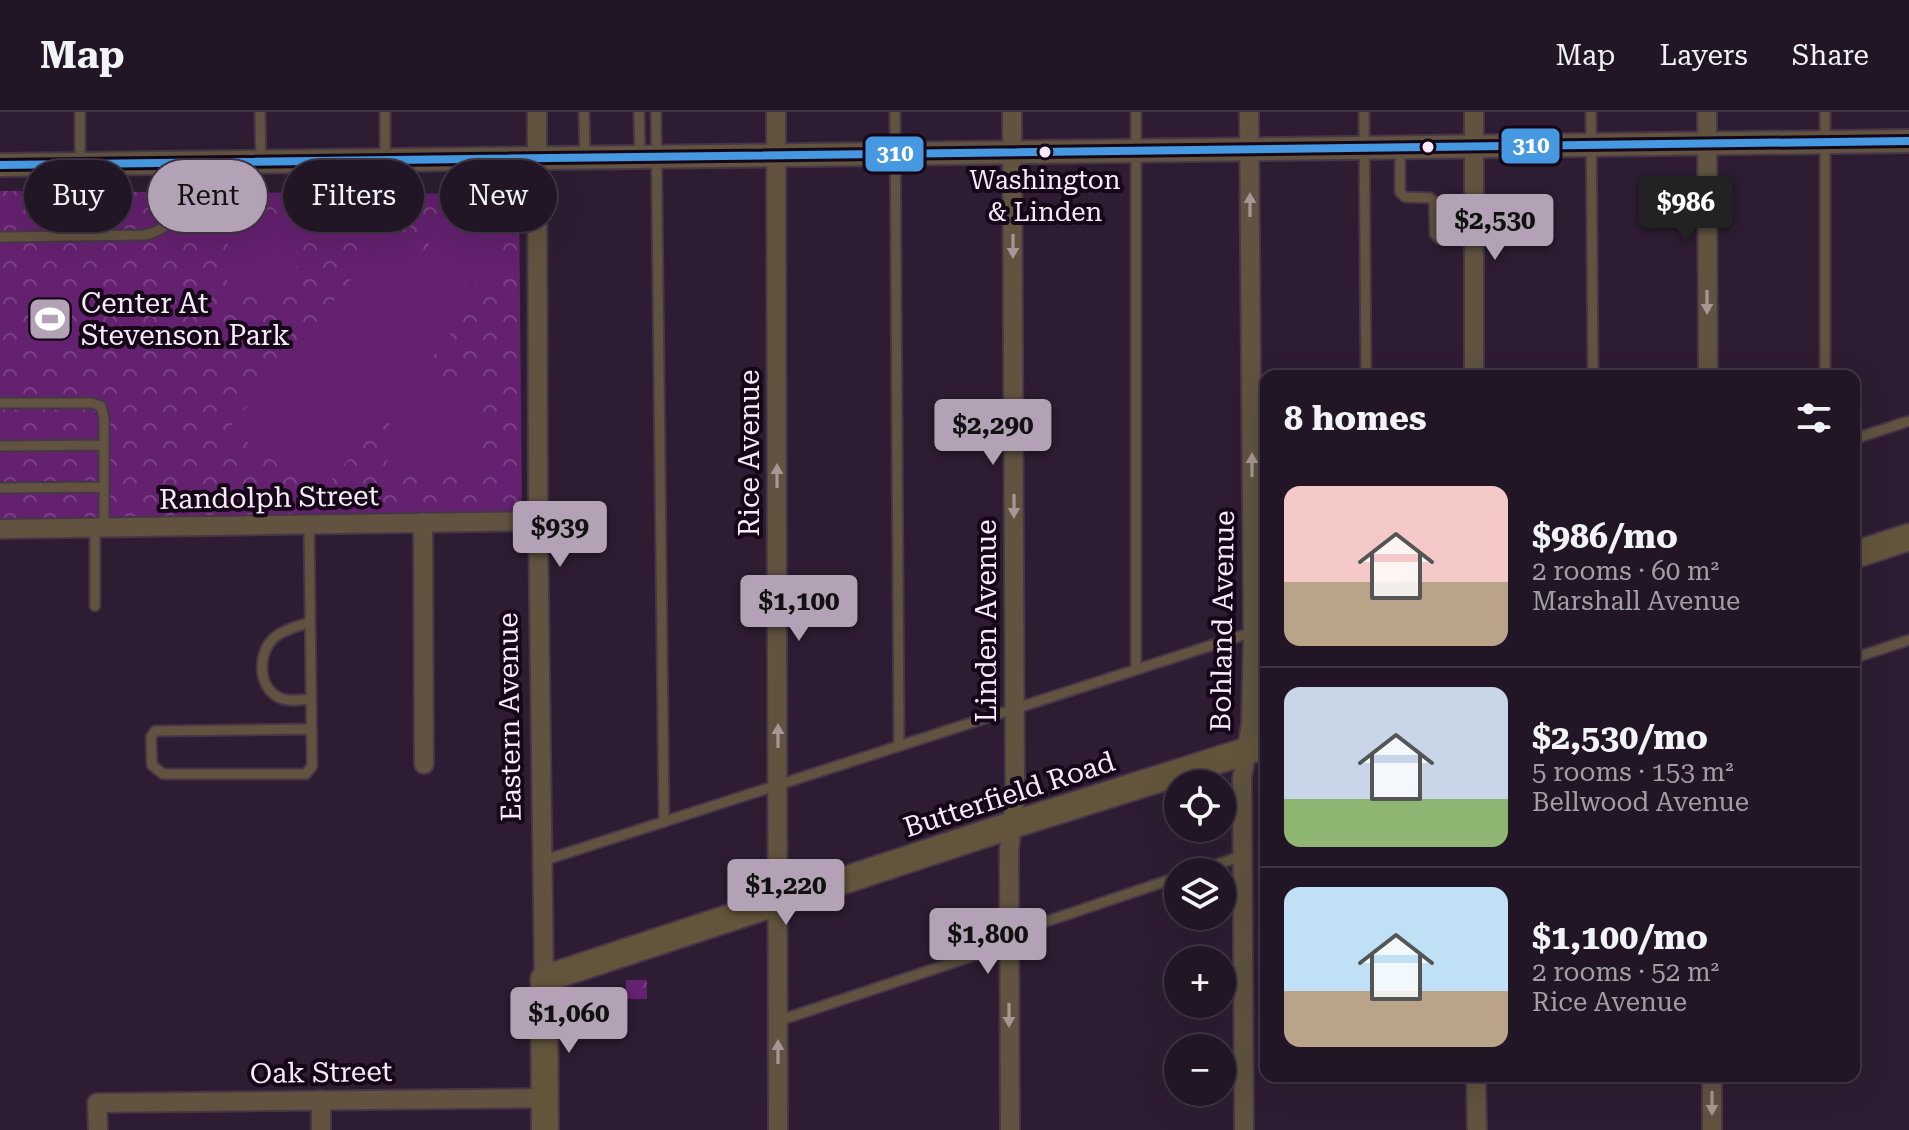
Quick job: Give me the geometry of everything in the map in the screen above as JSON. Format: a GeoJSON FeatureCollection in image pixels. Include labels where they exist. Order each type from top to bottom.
{"type":"FeatureCollection","features":[{"type":"Feature","properties":{"kind":"main road"},"geometry":{"type":"LineString","coordinates":[[1860,553],[1909,537]]}},
{"type":"Feature","properties":{"kind":"main road","name":"Butterfield Road"},"geometry":{"type":"LineString","coordinates":[[544,979],[1256,748]]}},
{"type":"Feature","properties":{"kind":"main road","name":"Eastern Avenue"},"geometry":{"type":"LineString","coordinates":[[544,979],[545,1130]]}},
{"type":"Feature","properties":{"kind":"street","name":"Eastern Avenue"},"geometry":{"type":"LineString","coordinates":[[537,112],[544,979]]}},
{"type":"Feature","properties":{"kind":"street","name":"Rice Avenue"},"geometry":{"type":"LineString","coordinates":[[776,112],[778,1130]]}},
{"type":"Feature","properties":{"kind":"street","name":"Linden Avenue"},"geometry":{"type":"LineString","coordinates":[[1010,1130],[1009,850],[1015,799],[1012,112]]}},
{"type":"Feature","properties":{"kind":"street","name":"Bohland Avenue"},"geometry":{"type":"LineString","coordinates":[[1244,1130],[1242,778],[1256,748],[1251,724],[1259,687],[1253,632],[1259,610],[1259,543],[1249,112]]}},
{"type":"Feature","properties":{"kind":"street"},"geometry":{"type":"LineString","coordinates":[[1474,112],[1474,370]]}},
{"type":"Feature","properties":{"kind":"street"},"geometry":{"type":"LineString","coordinates":[[1707,112],[1708,370]]}},
{"type":"Feature","properties":{"kind":"street"},"geometry":{"type":"LineString","coordinates":[[385,160],[1909,141]]}},
{"type":"Feature","properties":{"kind":"street"},"geometry":{"type":"LineString","coordinates":[[0,165],[24,165]]}},
{"type":"Feature","properties":{"kind":"street","name":"Randolph Street"},"geometry":{"type":"LineString","coordinates":[[0,529],[538,521]]}},
{"type":"Feature","properties":{"kind":"street"},"geometry":{"type":"LineString","coordinates":[[423,522],[424,764]]}},
{"type":"Feature","properties":{"kind":"street"},"geometry":{"type":"LineString","coordinates":[[1476,1082],[1477,1130]]}},
{"type":"Feature","properties":{"kind":"street"},"geometry":{"type":"LineString","coordinates":[[1712,1082],[1712,1130]]}},
{"type":"Feature","properties":{"kind":"street","name":"Oak Street"},"geometry":{"type":"LineString","coordinates":[[98,1130],[97,1103],[545,1098]]}},
{"type":"Feature","properties":{"kind":"street"},"geometry":{"type":"LineString","coordinates":[[321,1100],[321,1130]]}},
{"type":"Feature","properties":{"kind":"lane"},"geometry":{"type":"LineString","coordinates":[[80,112],[80,160]]}},
{"type":"Feature","properties":{"kind":"lane"},"geometry":{"type":"LineString","coordinates":[[260,112],[261,160]]}},
{"type":"Feature","properties":{"kind":"lane"},"geometry":{"type":"LineString","coordinates":[[385,112],[385,160]]}},
{"type":"Feature","properties":{"kind":"lane"},"geometry":{"type":"LineString","coordinates":[[584,112],[585,158]]}},
{"type":"Feature","properties":{"kind":"lane"},"geometry":{"type":"LineString","coordinates":[[639,112],[648,157],[664,822]]}},
{"type":"Feature","properties":{"kind":"lane"},"geometry":{"type":"LineString","coordinates":[[648,157],[656,112]]}},
{"type":"Feature","properties":{"kind":"lane"},"geometry":{"type":"LineString","coordinates":[[895,112],[899,746]]}},
{"type":"Feature","properties":{"kind":"lane"},"geometry":{"type":"LineString","coordinates":[[1136,112],[1136,669]]}},
{"type":"Feature","properties":{"kind":"lane"},"geometry":{"type":"LineString","coordinates":[[1364,112],[1366,370]]}},
{"type":"Feature","properties":{"kind":"lane"},"geometry":{"type":"LineString","coordinates":[[1591,112],[1593,370]]}},
{"type":"Feature","properties":{"kind":"lane"},"geometry":{"type":"LineString","coordinates":[[1825,112],[1825,370]]}},
{"type":"Feature","properties":{"kind":"lane"},"geometry":{"type":"LineString","coordinates":[[1400,148],[1400,192],[1405,197],[1430,198],[1434,201],[1435,234],[1439,239],[1474,239]]}},
{"type":"Feature","properties":{"kind":"lane"},"geometry":{"type":"LineString","coordinates":[[0,237],[145,235],[158,232]]}},
{"type":"Feature","properties":{"kind":"lane"},"geometry":{"type":"LineString","coordinates":[[0,403],[91,403],[101,406],[104,418],[104,487],[95,606]]}},
{"type":"Feature","properties":{"kind":"lane"},"geometry":{"type":"LineString","coordinates":[[1860,437],[1909,421]]}},
{"type":"Feature","properties":{"kind":"lane"},"geometry":{"type":"LineString","coordinates":[[0,446],[104,445]]}},
{"type":"Feature","properties":{"kind":"lane"},"geometry":{"type":"LineString","coordinates":[[0,488],[104,487]]}},
{"type":"Feature","properties":{"kind":"lane"},"geometry":{"type":"LineString","coordinates":[[309,524],[312,729],[312,766],[306,774],[163,774],[152,765],[151,737],[155,731],[312,729]]}},
{"type":"Feature","properties":{"kind":"lane"},"geometry":{"type":"LineString","coordinates":[[310,622],[274,638],[262,656],[262,666],[269,690],[280,698],[311,699]]}},
{"type":"Feature","properties":{"kind":"lane"},"geometry":{"type":"LineString","coordinates":[[542,861],[1253,632]]}},
{"type":"Feature","properties":{"kind":"lane"},"geometry":{"type":"LineString","coordinates":[[1860,656],[1909,640]]}},
{"type":"Feature","properties":{"kind":"lane"},"geometry":{"type":"LineString","coordinates":[[1236,858],[1242,856]]}},
{"type":"Feature","properties":{"kind":"lane"},"geometry":{"type":"LineString","coordinates":[[778,1021],[1164,882]]}},
{"type":"Feature","properties":{"kind":"green space"},"geometry":{"type":"Polygon","coordinates":[[[0,191],[24,191],[24,232],[132,232],[132,192],[148,192],[148,232],[267,232],[267,193],[283,193],[283,232],[424,232],[424,193],[440,194],[440,232],[519,232],[522,513],[0,520],[0,191]]]}},
{"type":"Feature","properties":{"kind":"green space"},"geometry":{"type":"Polygon","coordinates":[[[427,216],[440,217],[440,232],[497,232],[498,286],[460,285],[479,299],[320,494],[229,429],[388,234],[433,266],[427,216]]]}},
{"type":"Feature","properties":{"kind":"green space"},"geometry":{"type":"Polygon","coordinates":[[[283,219],[283,232],[300,232],[294,271],[278,287],[265,291],[227,293],[228,232],[267,232],[267,220],[283,219]]]}},
{"type":"Feature","properties":{"kind":"green space"},"geometry":{"type":"Polygon","coordinates":[[[441,377],[484,377],[482,473],[387,474],[388,439],[394,413],[410,393],[441,377]]]}},
{"type":"Feature","properties":{"kind":"green space"},"geometry":{"type":"Polygon","coordinates":[[[626,980],[647,980],[647,999],[626,999],[626,980]]]}},
{"type":"Feature","properties":{"kind":"transit line","name":"310"},"geometry":{"type":"LineString","coordinates":[[0,165],[1909,141]]}},
{"type":"Feature","properties":{"kind":"place","name":"Washington & Linden"},"geometry":{"type":"Point","coordinates":[1045,152]}},
{"type":"Feature","properties":{"kind":"place","name":"Center At Stevenson Park"},"geometry":{"type":"Point","coordinates":[50,319]}}]}
